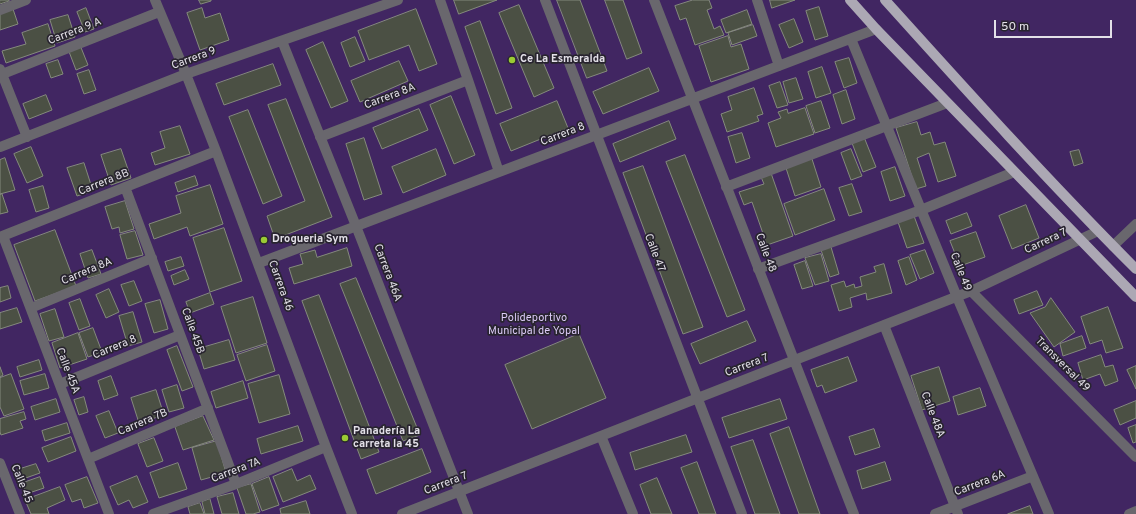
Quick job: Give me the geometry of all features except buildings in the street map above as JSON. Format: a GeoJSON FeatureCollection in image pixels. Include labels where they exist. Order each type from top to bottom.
{"type":"FeatureCollection","features":[{"type":"Feature","properties":{"kind":"main road"},"geometry":{"type":"LineString","coordinates":[[850,0],[947,103],[1136,297]]}},
{"type":"Feature","properties":{"kind":"main road"},"geometry":{"type":"LineString","coordinates":[[885,0],[1010,138],[1136,269]]}},
{"type":"Feature","properties":{"kind":"street"},"geometry":{"type":"LineString","coordinates":[[0,10],[26,0]]}},
{"type":"Feature","properties":{"kind":"street","name":"Carrera 46"},"geometry":{"type":"LineString","coordinates":[[155,0],[186,74],[259,262],[352,514]]}},
{"type":"Feature","properties":{"kind":"street","name":"Carrera 9"},"geometry":{"type":"LineString","coordinates":[[0,147],[186,74],[398,0]]}},
{"type":"Feature","properties":{"kind":"street"},"geometry":{"type":"LineString","coordinates":[[440,0],[499,172]]}},
{"type":"Feature","properties":{"kind":"street","name":"Calle 47"},"geometry":{"type":"LineString","coordinates":[[545,0],[742,514]]}},
{"type":"Feature","properties":{"kind":"street","name":"Calle 48"},"geometry":{"type":"LineString","coordinates":[[654,0],[854,514]]}},
{"type":"Feature","properties":{"kind":"street"},"geometry":{"type":"LineString","coordinates":[[757,0],[779,66]]}},
{"type":"Feature","properties":{"kind":"street","name":"Carrera 9 A"},"geometry":{"type":"LineString","coordinates":[[1,72],[159,12]]}},
{"type":"Feature","properties":{"kind":"street","name":"Carrera 8"},"geometry":{"type":"LineString","coordinates":[[259,262],[876,29]]}},
{"type":"Feature","properties":{"kind":"street","name":"Calle 49"},"geometry":{"type":"LineString","coordinates":[[851,39],[1049,514]]}},
{"type":"Feature","properties":{"kind":"street","name":"Carrera 46A"},"geometry":{"type":"LineString","coordinates":[[282,41],[468,514]]}},
{"type":"Feature","properties":{"kind":"street"},"geometry":{"type":"LineString","coordinates":[[1,72],[27,136]]}},
{"type":"Feature","properties":{"kind":"street","name":"Carrera 8A"},"geometry":{"type":"LineString","coordinates":[[320,138],[468,80]]}},
{"type":"Feature","properties":{"kind":"street"},"geometry":{"type":"LineString","coordinates":[[726,187],[947,103]]}},
{"type":"Feature","properties":{"kind":"street","name":"Carrera 8B"},"geometry":{"type":"LineString","coordinates":[[1,236],[216,151]]}},
{"type":"Feature","properties":{"kind":"street"},"geometry":{"type":"LineString","coordinates":[[758,269],[921,210],[1014,172]]}},
{"type":"Feature","properties":{"kind":"street","name":"Calle 45B"},"geometry":{"type":"LineString","coordinates":[[125,187],[236,484]]}},
{"type":"Feature","properties":{"kind":"street"},"geometry":{"type":"LineString","coordinates":[[1113,246],[1136,224]]}},
{"type":"Feature","properties":{"kind":"street","name":"Carrera 7"},"geometry":{"type":"LineString","coordinates":[[402,514],[971,291],[1098,231]]}},
{"type":"Feature","properties":{"kind":"street","name":"Calle 45A"},"geometry":{"type":"LineString","coordinates":[[1,236],[60,384],[109,514]]}},
{"type":"Feature","properties":{"kind":"street","name":"Carrera 8A"},"geometry":{"type":"LineString","coordinates":[[30,308],[152,258]]}},
{"type":"Feature","properties":{"kind":"street","name":"Transversal 49"},"geometry":{"type":"LineString","coordinates":[[971,291],[1136,457]]}},
{"type":"Feature","properties":{"kind":"street","name":"Calle 48A"},"geometry":{"type":"LineString","coordinates":[[884,325],[956,510]]}},
{"type":"Feature","properties":{"kind":"street","name":"Carrera 8"},"geometry":{"type":"LineString","coordinates":[[60,384],[180,335]]}},
{"type":"Feature","properties":{"kind":"street","name":"Carrera 7B"},"geometry":{"type":"LineString","coordinates":[[88,459],[208,408]]}},
{"type":"Feature","properties":{"kind":"street"},"geometry":{"type":"LineString","coordinates":[[601,436],[632,514]]}},
{"type":"Feature","properties":{"kind":"street","name":"Carrera 7A"},"geometry":{"type":"LineString","coordinates":[[153,514],[236,484],[326,447]]}},
{"type":"Feature","properties":{"kind":"street","name":"Calle 45"},"geometry":{"type":"LineString","coordinates":[[0,463],[20,514]]}},
{"type":"Feature","properties":{"kind":"street","name":"Carrera 6A"},"geometry":{"type":"LineString","coordinates":[[935,514],[956,510],[1033,476]]}},
{"type":"Feature","properties":{"kind":"street"},"geometry":{"type":"LineString","coordinates":[[1129,514],[1136,511]]}},
{"type":"Feature","properties":{"kind":"green space","name":"Polideportivo Municipal de Yopal"},"geometry":{"type":"Polygon","coordinates":[[[0,0],[1136,0],[1136,514],[0,514],[0,0]]]}},
{"type":"Feature","properties":{"kind":"place","name":"Ce La Esmeralda"},"geometry":{"type":"Point","coordinates":[512,60]}},
{"type":"Feature","properties":{"kind":"place","name":"Drogueria Sym"},"geometry":{"type":"Point","coordinates":[264,240]}},
{"type":"Feature","properties":{"kind":"place","name":"Panadería La carreta la 45"},"geometry":{"type":"Point","coordinates":[345,438]}}]}
